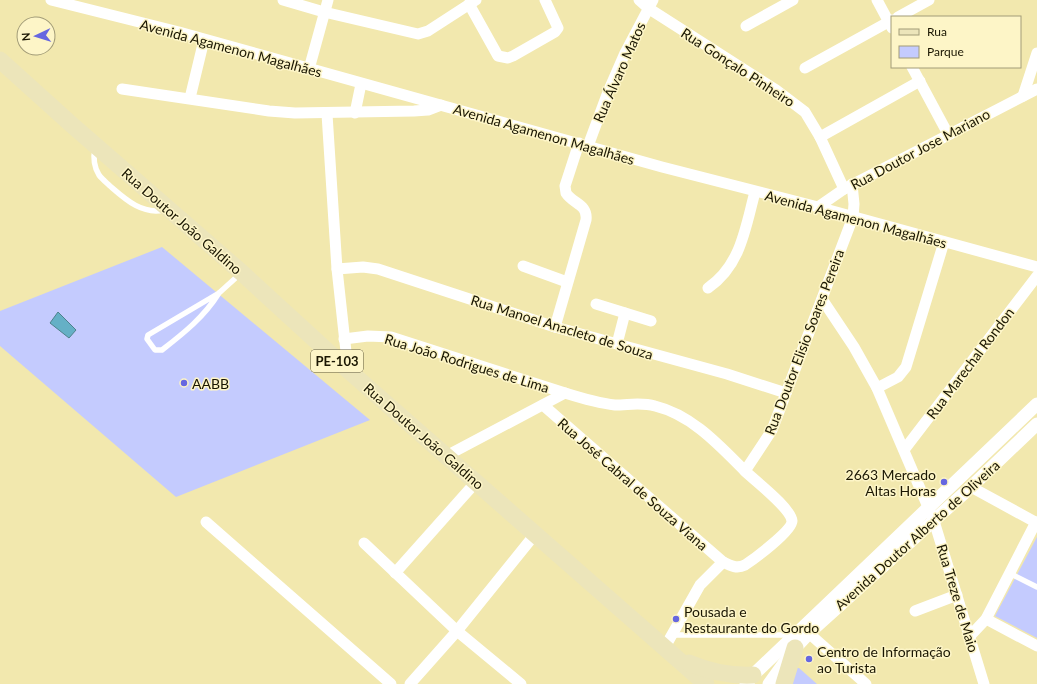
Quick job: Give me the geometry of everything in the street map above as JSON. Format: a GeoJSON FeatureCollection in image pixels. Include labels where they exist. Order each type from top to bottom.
{"type":"FeatureCollection","features":[{"type":"Feature","properties":{"kind":"main road","name":"Rua Doutor João Galdino"},"geometry":{"type":"LineString","coordinates":[[0,60],[95,146],[241,272],[348,370],[446,456],[536,533],[669,641],[677,658],[706,684]]}},
{"type":"Feature","properties":{"kind":"main road"},"geometry":{"type":"LineString","coordinates":[[784,684],[800,636]]}},
{"type":"Feature","properties":{"kind":"main road"},"geometry":{"type":"LineString","coordinates":[[677,658],[721,674],[750,680]]}},
{"type":"Feature","properties":{"kind":"street","name":"Avenida Agamenon Magalhães"},"geometry":{"type":"LineString","coordinates":[[51,0],[204,40],[755,192],[818,207],[1037,267]]}},
{"type":"Feature","properties":{"kind":"street"},"geometry":{"type":"LineString","coordinates":[[283,0],[411,34],[423,34],[473,2],[498,56],[508,58],[555,32],[558,28],[545,0]]}},
{"type":"Feature","properties":{"kind":"street"},"geometry":{"type":"LineString","coordinates":[[309,69],[328,0]]}},
{"type":"Feature","properties":{"kind":"street","name":"Rua Gonçalo Pinheiro"},"geometry":{"type":"LineString","coordinates":[[639,0],[650,4],[805,112],[848,187]]}},
{"type":"Feature","properties":{"kind":"street"},"geometry":{"type":"LineString","coordinates":[[746,26],[793,0]]}},
{"type":"Feature","properties":{"kind":"street"},"geometry":{"type":"LineString","coordinates":[[877,0],[891,19]]}},
{"type":"Feature","properties":{"kind":"street"},"geometry":{"type":"LineString","coordinates":[[903,16],[929,0]]}},
{"type":"Feature","properties":{"kind":"street","name":"Rua Álvaro Matos"},"geometry":{"type":"LineString","coordinates":[[567,282],[586,215],[583,207],[566,193],[566,186],[622,59],[650,4]]}},
{"type":"Feature","properties":{"kind":"street"},"geometry":{"type":"LineString","coordinates":[[805,68],[891,23]]}},
{"type":"Feature","properties":{"kind":"street"},"geometry":{"type":"LineString","coordinates":[[190,98],[204,40]]}},
{"type":"Feature","properties":{"kind":"street"},"geometry":{"type":"LineString","coordinates":[[1024,96],[1037,52]]}},
{"type":"Feature","properties":{"kind":"street"},"geometry":{"type":"LineString","coordinates":[[913,68],[948,134]]}},
{"type":"Feature","properties":{"kind":"street"},"geometry":{"type":"LineString","coordinates":[[820,137],[920,81]]}},
{"type":"Feature","properties":{"kind":"street"},"geometry":{"type":"LineString","coordinates":[[355,112],[361,84]]}},
{"type":"Feature","properties":{"kind":"street"},"geometry":{"type":"LineString","coordinates":[[122,89],[190,98],[268,111],[327,114],[428,110],[441,105]]}},
{"type":"Feature","properties":{"kind":"street","name":"Rua Doutor Jose Mariano"},"geometry":{"type":"LineString","coordinates":[[818,207],[848,187],[1037,89]]}},
{"type":"Feature","properties":{"kind":"street"},"geometry":{"type":"LineString","coordinates":[[327,114],[337,269],[348,370]]}},
{"type":"Feature","properties":{"kind":"street","name":"Rua Doutor Elisio Soares Pereira"},"geometry":{"type":"LineString","coordinates":[[745,472],[772,430],[853,217],[854,204],[848,187]]}},
{"type":"Feature","properties":{"kind":"street"},"geometry":{"type":"LineString","coordinates":[[708,288],[728,271],[735,259],[755,192]]}},
{"type":"Feature","properties":{"kind":"street"},"geometry":{"type":"LineString","coordinates":[[877,388],[898,377],[906,367],[944,242]]}},
{"type":"Feature","properties":{"kind":"street"},"geometry":{"type":"LineString","coordinates":[[523,266],[567,282],[555,326]]}},
{"type":"Feature","properties":{"kind":"street","name":"Rua Manoel Anacleto de Souza"},"geometry":{"type":"LineString","coordinates":[[337,269],[363,267],[378,270],[555,326],[727,374],[786,393]]}},
{"type":"Feature","properties":{"kind":"street","name":"Rua Marechal Rondon"},"geometry":{"type":"LineString","coordinates":[[904,450],[1037,276]]}},
{"type":"Feature","properties":{"kind":"street","name":"Rua Treze de Maio"},"geometry":{"type":"LineString","coordinates":[[822,299],[854,347],[877,388],[934,521],[984,684]]}},
{"type":"Feature","properties":{"kind":"street"},"geometry":{"type":"LineString","coordinates":[[596,304],[651,321]]}},
{"type":"Feature","properties":{"kind":"street"},"geometry":{"type":"LineString","coordinates":[[617,344],[626,313]]}},
{"type":"Feature","properties":{"kind":"street","name":"Rua João Rodrigues de Lima"},"geometry":{"type":"LineString","coordinates":[[344,339],[368,336],[391,338],[565,393],[611,404],[646,404],[668,410],[692,423],[718,444],[745,472]]}},
{"type":"Feature","properties":{"kind":"street","name":"Rua João Rodrigues de Lima"},"geometry":{"type":"LineString","coordinates":[[446,456],[565,393]]}},
{"type":"Feature","properties":{"kind":"street","name":"Avenida Doutor Alberto de Oliveira"},"geometry":{"type":"LineString","coordinates":[[868,574],[928,507],[1037,404]]}},
{"type":"Feature","properties":{"kind":"street","name":"Rua José Cabral de Souza Viana"},"geometry":{"type":"LineString","coordinates":[[543,405],[723,562]]}},
{"type":"Feature","properties":{"kind":"street","name":"Avenida Doutor Alberto de Oliveira"},"geometry":{"type":"LineString","coordinates":[[750,680],[868,574],[934,521],[1037,424]]}},
{"type":"Feature","properties":{"kind":"street"},"geometry":{"type":"LineString","coordinates":[[669,641],[700,585],[723,562],[740,568],[788,529],[792,520],[787,511],[745,472]]}},
{"type":"Feature","properties":{"kind":"street"},"geometry":{"type":"LineString","coordinates":[[395,573],[476,482]]}},
{"type":"Feature","properties":{"kind":"street"},"geometry":{"type":"LineString","coordinates":[[970,636],[986,619],[1036,523],[971,487]]}},
{"type":"Feature","properties":{"kind":"street"},"geometry":{"type":"LineString","coordinates":[[206,522],[391,684]]}},
{"type":"Feature","properties":{"kind":"street"},"geometry":{"type":"LineString","coordinates":[[410,684],[457,631],[536,533]]}},
{"type":"Feature","properties":{"kind":"street"},"geometry":{"type":"LineString","coordinates":[[364,543],[457,631],[522,684]]}},
{"type":"Feature","properties":{"kind":"street"},"geometry":{"type":"LineString","coordinates":[[915,611],[957,595]]}},
{"type":"Feature","properties":{"kind":"street"},"geometry":{"type":"LineString","coordinates":[[986,619],[1037,646]]}},
{"type":"Feature","properties":{"kind":"street"},"geometry":{"type":"LineString","coordinates":[[800,636],[866,684]]}},
{"type":"Feature","properties":{"kind":"street","name":"Avenida Doutor Alberto de Oliveira"},"geometry":{"type":"LineString","coordinates":[[769,684],[800,636]]}},
{"type":"Feature","properties":{"kind":"lane"},"geometry":{"type":"LineString","coordinates":[[219,293],[210,307],[195,324],[162,350],[155,350],[147,339],[148,335],[219,293],[241,272]]}},
{"type":"Feature","properties":{"kind":"lane"},"geometry":{"type":"LineString","coordinates":[[1009,573],[1037,587]]}},
{"type":"Feature","properties":{"kind":"lane"},"geometry":{"type":"LineString","coordinates":[[669,641],[800,636]]}},
{"type":"Feature","properties":{"kind":"green space","name":"AABB"},"geometry":{"type":"Polygon","coordinates":[[[162,247],[370,420],[176,497],[0,346],[0,311],[162,247]]]}},
{"type":"Feature","properties":{"kind":"green space"},"geometry":{"type":"Polygon","coordinates":[[[1037,537],[1037,638],[995,616],[1037,537]]]}},
{"type":"Feature","properties":{"kind":"green space"},"geometry":{"type":"Polygon","coordinates":[[[793,668],[799,668],[817,684],[788,684],[793,668]]]}},
{"type":"Feature","properties":{"kind":"shaded area"},"geometry":{"type":"Polygon","coordinates":[[[58,312],[76,330],[69,338],[50,323],[58,312]]]}},
{"type":"Feature","properties":{"kind":"place","name":"AABB"},"geometry":{"type":"Point","coordinates":[184,383]}},
{"type":"Feature","properties":{"kind":"place","name":"2663 Mercado Altas Horas"},"geometry":{"type":"Point","coordinates":[944,482]}},
{"type":"Feature","properties":{"kind":"place","name":"Pousada e Restaurante do Gordo"},"geometry":{"type":"Point","coordinates":[676,619]}},
{"type":"Feature","properties":{"kind":"place","name":"Centro de Informação ao Turista"},"geometry":{"type":"Point","coordinates":[809,659]}}]}
